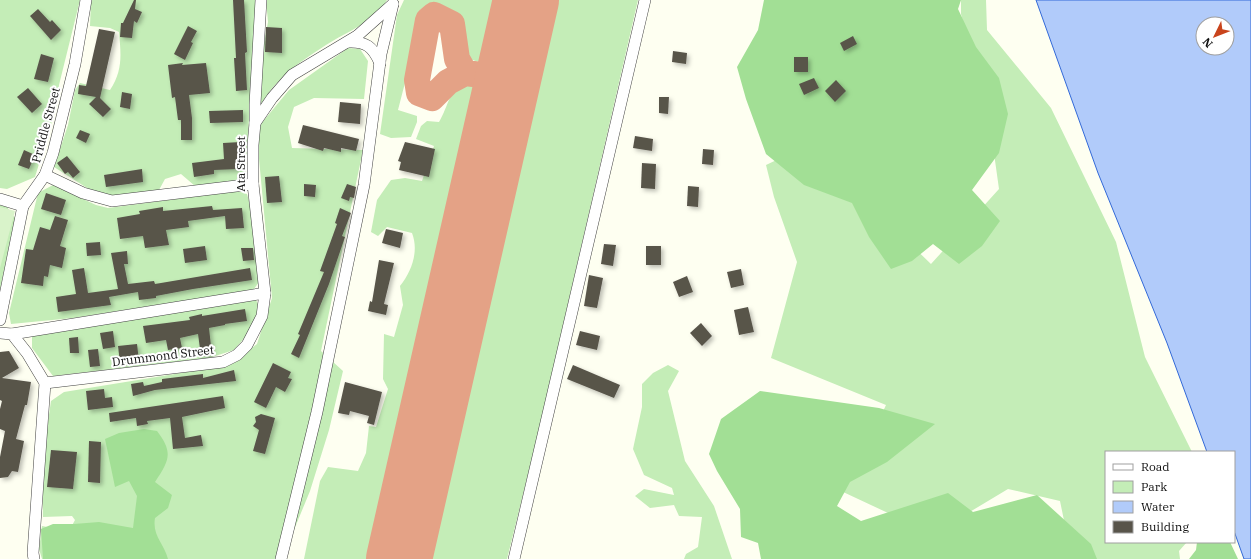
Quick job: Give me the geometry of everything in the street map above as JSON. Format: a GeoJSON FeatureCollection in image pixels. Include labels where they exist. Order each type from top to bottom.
{"type":"FeatureCollection","features":[{"type":"Feature","properties":{"kind":"street","name":"Priddle Street"},"geometry":{"type":"LineString","coordinates":[[0,320],[23,206],[45,174],[53,153],[75,64],[86,0]]}},
{"type":"Feature","properties":{"kind":"street"},"geometry":{"type":"LineString","coordinates":[[255,123],[254,104],[261,0]]}},
{"type":"Feature","properties":{"kind":"street"},"geometry":{"type":"LineString","coordinates":[[514,559],[645,0]]}},
{"type":"Feature","properties":{"kind":"street"},"geometry":{"type":"LineString","coordinates":[[281,559],[317,412],[364,184],[380,64],[395,2]]}},
{"type":"Feature","properties":{"kind":"street","name":"Ata Street"},"geometry":{"type":"LineString","coordinates":[[265,293],[253,184],[252,145],[255,123],[272,98],[292,76],[347,42],[376,21],[395,2]]}},
{"type":"Feature","properties":{"kind":"street"},"geometry":{"type":"LineString","coordinates":[[347,42],[362,42],[370,46],[375,52],[380,64]]}},
{"type":"Feature","properties":{"kind":"street"},"geometry":{"type":"LineString","coordinates":[[45,174],[83,193],[112,200],[253,184]]}},
{"type":"Feature","properties":{"kind":"street"},"geometry":{"type":"LineString","coordinates":[[0,199],[23,206]]}},
{"type":"Feature","properties":{"kind":"street"},"geometry":{"type":"LineString","coordinates":[[0,333],[12,334],[265,293]]}},
{"type":"Feature","properties":{"kind":"street","name":"Drummond Street"},"geometry":{"type":"LineString","coordinates":[[45,383],[223,362],[237,355],[247,345],[262,316],[265,293]]}},
{"type":"Feature","properties":{"kind":"street"},"geometry":{"type":"LineString","coordinates":[[12,334],[27,353],[45,383],[34,559]]}},
{"type":"Feature","properties":{"kind":"green space"},"geometry":{"type":"Polygon","coordinates":[[[0,0],[80,0],[59,85],[57,105],[35,177],[7,189],[0,188],[0,0]]]}},
{"type":"Feature","properties":{"kind":"green space"},"geometry":{"type":"Polygon","coordinates":[[[91,0],[257,0],[245,179],[215,185],[195,186],[181,174],[165,179],[159,190],[120,197],[95,193],[54,167],[68,125],[75,90],[80,83],[110,90],[119,69],[119,32],[110,28],[90,26],[91,0]]]}},
{"type":"Feature","properties":{"kind":"green space"},"geometry":{"type":"Polygon","coordinates":[[[266,0],[387,0],[375,15],[367,21],[326,45],[294,67],[275,85],[260,105],[263,48],[268,22],[266,0]]]}},
{"type":"Feature","properties":{"kind":"green space"},"geometry":{"type":"Polygon","coordinates":[[[404,0],[517,0],[505,47],[492,61],[481,62],[468,58],[462,21],[454,12],[442,6],[436,5],[425,7],[420,10],[418,16],[417,35],[398,110],[417,116],[417,122],[411,137],[391,138],[380,134],[397,15],[404,0]]]}},
{"type":"Feature","properties":{"kind":"green space"},"geometry":{"type":"Polygon","coordinates":[[[537,0],[638,0],[537,438],[507,559],[409,559],[532,33],[537,0]]]}},
{"type":"Feature","properties":{"kind":"green space"},"geometry":{"type":"Polygon","coordinates":[[[764,0],[961,0],[958,9],[976,47],[999,78],[1008,114],[999,153],[972,190],[1000,221],[982,246],[959,264],[933,244],[912,261],[891,269],[869,237],[852,203],[804,185],[766,154],[746,99],[737,67],[758,30],[764,0]]]}},
{"type":"Feature","properties":{"kind":"green space"},"geometry":{"type":"Polygon","coordinates":[[[961,0],[986,0],[987,30],[1051,108],[1116,242],[1145,357],[1192,451],[1105,451],[1105,543],[1186,543],[1179,551],[1180,559],[1072,559],[1060,501],[1008,489],[933,534],[826,484],[864,452],[886,405],[771,358],[797,262],[774,197],[766,165],[808,145],[931,264],[999,189],[991,132],[961,14],[961,0]]]}},
{"type":"Feature","properties":{"kind":"green space"},"geometry":{"type":"Polygon","coordinates":[[[348,48],[360,49],[368,61],[364,99],[314,98],[294,107],[288,127],[292,148],[363,150],[321,351],[343,371],[329,430],[310,491],[282,559],[42,559],[39,549],[42,526],[69,531],[75,520],[72,516],[43,517],[44,459],[51,401],[64,392],[230,365],[257,344],[272,298],[258,148],[260,125],[289,90],[348,48]]]}},
{"type":"Feature","properties":{"kind":"green space"},"geometry":{"type":"Polygon","coordinates":[[[469,81],[480,83],[486,87],[490,94],[492,104],[387,559],[304,559],[320,481],[328,467],[358,471],[366,453],[369,426],[376,427],[388,389],[383,379],[384,334],[394,337],[403,305],[400,286],[411,267],[415,247],[412,233],[387,227],[378,236],[371,232],[377,200],[391,180],[405,178],[422,181],[434,146],[416,139],[421,126],[427,121],[439,122],[453,92],[457,87],[469,81]]]}},
{"type":"Feature","properties":{"kind":"green space"},"geometry":{"type":"Polygon","coordinates":[[[53,185],[96,205],[108,208],[237,191],[247,194],[253,215],[260,281],[253,290],[73,318],[11,324],[9,313],[38,193],[53,185]]]}},
{"type":"Feature","properties":{"kind":"green space"},"geometry":{"type":"Polygon","coordinates":[[[0,205],[7,207],[15,218],[0,290],[0,205]]]}},
{"type":"Feature","properties":{"kind":"green space"},"geometry":{"type":"Polygon","coordinates":[[[0,207],[15,211],[0,268],[0,207]]]}},
{"type":"Feature","properties":{"kind":"green space"},"geometry":{"type":"Polygon","coordinates":[[[256,300],[259,306],[253,328],[234,350],[209,358],[53,376],[32,348],[32,336],[256,300]]]}},
{"type":"Feature","properties":{"kind":"green space"},"geometry":{"type":"Polygon","coordinates":[[[668,365],[679,371],[668,391],[685,461],[714,506],[732,559],[684,559],[686,554],[698,547],[702,517],[679,516],[674,505],[650,508],[635,496],[644,489],[674,495],[672,488],[644,475],[633,449],[642,407],[642,384],[653,373],[668,365]]]}},
{"type":"Feature","properties":{"kind":"green space"},"geometry":{"type":"Polygon","coordinates":[[[760,391],[879,408],[935,424],[887,462],[850,482],[837,506],[861,521],[948,493],[973,512],[1037,495],[1091,544],[1097,559],[761,559],[758,543],[741,537],[740,509],[717,471],[709,454],[721,419],[760,391]]]}},
{"type":"Feature","properties":{"kind":"green space"},"geometry":{"type":"Polygon","coordinates":[[[144,429],[157,431],[166,445],[168,456],[164,468],[155,482],[172,495],[168,508],[155,518],[155,530],[168,559],[43,559],[41,529],[53,524],[99,522],[133,528],[137,496],[129,481],[115,487],[105,439],[119,433],[144,429]]]}},
{"type":"Feature","properties":{"kind":"green space"},"geometry":{"type":"Polygon","coordinates":[[[1197,543],[1230,543],[1238,559],[1189,559],[1196,550],[1197,543]]]}},
{"type":"Feature","properties":{"kind":"water"},"geometry":{"type":"Polygon","coordinates":[[[1036,0],[1251,0],[1251,559],[1244,559],[1235,534],[1235,451],[1207,451],[1167,343],[1098,173],[1036,0]]]}},
{"type":"Feature","properties":{"kind":"building"},"geometry":{"type":"Polygon","coordinates":[[[134,0],[136,0],[135,9],[142,12],[137,23],[134,21],[132,38],[120,37],[121,23],[123,23],[134,0]]]}},
{"type":"Feature","properties":{"kind":"building"},"geometry":{"type":"Polygon","coordinates":[[[233,0],[244,0],[247,52],[245,53],[247,90],[236,91],[233,0]]]}},
{"type":"Feature","properties":{"kind":"building"},"geometry":{"type":"Polygon","coordinates":[[[38,9],[50,22],[52,20],[61,30],[51,40],[30,16],[38,9]]]}},
{"type":"Feature","properties":{"kind":"building"},"geometry":{"type":"Polygon","coordinates":[[[188,26],[197,31],[191,42],[193,43],[185,60],[174,54],[188,26]]]}},
{"type":"Feature","properties":{"kind":"building"},"geometry":{"type":"Polygon","coordinates":[[[266,27],[282,28],[282,53],[265,52],[266,27]]]}},
{"type":"Feature","properties":{"kind":"building"},"geometry":{"type":"Polygon","coordinates":[[[99,29],[115,32],[100,98],[111,109],[103,117],[89,104],[96,97],[78,94],[79,85],[86,86],[99,29]]]}},
{"type":"Feature","properties":{"kind":"building"},"geometry":{"type":"Polygon","coordinates":[[[853,36],[857,44],[844,51],[840,43],[853,36]]]}},
{"type":"Feature","properties":{"kind":"building"},"geometry":{"type":"Polygon","coordinates":[[[673,51],[687,53],[686,64],[672,62],[673,51]]]}},
{"type":"Feature","properties":{"kind":"building"},"geometry":{"type":"Polygon","coordinates":[[[41,54],[54,58],[48,82],[34,79],[41,54]]]}},
{"type":"Feature","properties":{"kind":"building"},"geometry":{"type":"Polygon","coordinates":[[[794,57],[808,57],[808,72],[794,72],[794,57]]]}},
{"type":"Feature","properties":{"kind":"building"},"geometry":{"type":"Polygon","coordinates":[[[183,63],[182,65],[206,63],[210,93],[189,95],[192,118],[192,140],[181,140],[181,120],[178,120],[175,97],[172,98],[168,65],[183,63]]]}},
{"type":"Feature","properties":{"kind":"building"},"geometry":{"type":"Polygon","coordinates":[[[814,78],[819,88],[804,95],[799,84],[814,78]]]}},
{"type":"Feature","properties":{"kind":"building"},"geometry":{"type":"Polygon","coordinates":[[[836,80],[846,91],[835,102],[825,91],[836,80]]]}},
{"type":"Feature","properties":{"kind":"building"},"geometry":{"type":"Polygon","coordinates":[[[28,88],[42,104],[32,113],[17,97],[28,88]]]}},
{"type":"Feature","properties":{"kind":"building"},"geometry":{"type":"Polygon","coordinates":[[[122,92],[132,94],[130,109],[120,107],[122,92]]]}},
{"type":"Feature","properties":{"kind":"building"},"geometry":{"type":"Polygon","coordinates":[[[659,97],[669,97],[668,114],[659,113],[659,97]]]}},
{"type":"Feature","properties":{"kind":"building"},"geometry":{"type":"Polygon","coordinates":[[[340,102],[361,104],[360,124],[338,122],[340,102]]]}},
{"type":"Feature","properties":{"kind":"building"},"geometry":{"type":"Polygon","coordinates":[[[243,110],[243,122],[210,123],[209,111],[243,110]]]}},
{"type":"Feature","properties":{"kind":"building"},"geometry":{"type":"Polygon","coordinates":[[[303,125],[359,139],[356,151],[341,148],[341,152],[324,148],[323,151],[298,143],[303,125]]]}},
{"type":"Feature","properties":{"kind":"building"},"geometry":{"type":"Polygon","coordinates":[[[80,130],[90,134],[86,143],[76,138],[80,130]]]}},
{"type":"Feature","properties":{"kind":"building"},"geometry":{"type":"Polygon","coordinates":[[[635,136],[653,139],[652,151],[633,148],[635,136]]]}},
{"type":"Feature","properties":{"kind":"building"},"geometry":{"type":"Polygon","coordinates":[[[241,142],[242,150],[238,151],[239,169],[214,170],[214,174],[194,177],[192,163],[224,159],[223,143],[241,142]]]}},
{"type":"Feature","properties":{"kind":"building"},"geometry":{"type":"Polygon","coordinates":[[[405,142],[435,149],[429,177],[399,170],[401,162],[398,161],[405,142]]]}},
{"type":"Feature","properties":{"kind":"building"},"geometry":{"type":"Polygon","coordinates":[[[703,149],[714,150],[713,165],[702,164],[703,149]]]}},
{"type":"Feature","properties":{"kind":"building"},"geometry":{"type":"Polygon","coordinates":[[[24,150],[35,155],[29,169],[18,165],[24,150]]]}},
{"type":"Feature","properties":{"kind":"building"},"geometry":{"type":"Polygon","coordinates":[[[67,156],[80,172],[73,178],[68,172],[65,174],[57,163],[67,156]]]}},
{"type":"Feature","properties":{"kind":"building"},"geometry":{"type":"Polygon","coordinates":[[[642,163],[656,164],[655,189],[641,188],[642,163]]]}},
{"type":"Feature","properties":{"kind":"building"},"geometry":{"type":"Polygon","coordinates":[[[142,169],[143,182],[106,187],[104,175],[142,169]]]}},
{"type":"Feature","properties":{"kind":"building"},"geometry":{"type":"Polygon","coordinates":[[[279,176],[282,202],[267,203],[265,177],[279,176]]]}},
{"type":"Feature","properties":{"kind":"building"},"geometry":{"type":"Polygon","coordinates":[[[304,184],[316,185],[315,197],[304,196],[304,184]]]}},
{"type":"Feature","properties":{"kind":"building"},"geometry":{"type":"Polygon","coordinates":[[[347,184],[356,187],[354,198],[350,197],[349,201],[341,198],[347,184]]]}},
{"type":"Feature","properties":{"kind":"building"},"geometry":{"type":"Polygon","coordinates":[[[688,186],[699,187],[698,207],[687,206],[688,186]]]}},
{"type":"Feature","properties":{"kind":"building"},"geometry":{"type":"Polygon","coordinates":[[[46,193],[66,200],[61,215],[41,209],[46,193]]]}},
{"type":"Feature","properties":{"kind":"building"},"geometry":{"type":"Polygon","coordinates":[[[212,206],[213,210],[242,208],[244,228],[226,229],[225,216],[188,221],[189,227],[166,230],[169,245],[145,248],[143,236],[120,239],[117,218],[140,214],[139,211],[163,207],[163,211],[212,206]]]}},
{"type":"Feature","properties":{"kind":"building"},"geometry":{"type":"Polygon","coordinates":[[[340,208],[351,213],[342,236],[345,237],[329,284],[299,358],[291,354],[300,335],[298,334],[324,272],[320,271],[337,224],[335,223],[340,208]]]}},
{"type":"Feature","properties":{"kind":"building"},"geometry":{"type":"Polygon","coordinates":[[[55,216],[68,220],[60,246],[66,248],[62,268],[50,265],[48,277],[44,276],[43,286],[21,283],[26,249],[33,250],[40,227],[50,230],[55,216]]]}},
{"type":"Feature","properties":{"kind":"building"},"geometry":{"type":"Polygon","coordinates":[[[386,229],[403,233],[400,248],[382,243],[386,229]]]}},
{"type":"Feature","properties":{"kind":"building"},"geometry":{"type":"Polygon","coordinates":[[[100,242],[101,255],[87,256],[86,243],[100,242]]]}},
{"type":"Feature","properties":{"kind":"building"},"geometry":{"type":"Polygon","coordinates":[[[604,244],[616,245],[613,266],[601,264],[604,244]]]}},
{"type":"Feature","properties":{"kind":"building"},"geometry":{"type":"Polygon","coordinates":[[[205,246],[207,260],[185,263],[183,249],[205,246]]]}},
{"type":"Feature","properties":{"kind":"building"},"geometry":{"type":"Polygon","coordinates":[[[646,246],[661,246],[661,265],[646,265],[646,246]]]}},
{"type":"Feature","properties":{"kind":"building"},"geometry":{"type":"Polygon","coordinates":[[[241,248],[253,248],[254,260],[243,261],[241,248]]]}},
{"type":"Feature","properties":{"kind":"building"},"geometry":{"type":"Polygon","coordinates":[[[127,251],[128,264],[124,264],[128,284],[154,281],[155,284],[250,268],[252,280],[193,289],[156,296],[156,298],[139,300],[138,292],[109,297],[111,305],[58,312],[56,297],[76,294],[72,270],[84,268],[88,293],[118,289],[111,253],[127,251]]]}},
{"type":"Feature","properties":{"kind":"building"},"geometry":{"type":"Polygon","coordinates":[[[379,260],[394,263],[384,304],[388,305],[386,315],[368,311],[370,301],[372,302],[379,260]]]}},
{"type":"Feature","properties":{"kind":"building"},"geometry":{"type":"Polygon","coordinates":[[[741,269],[744,285],[731,288],[727,272],[741,269]]]}},
{"type":"Feature","properties":{"kind":"building"},"geometry":{"type":"Polygon","coordinates":[[[589,275],[603,278],[597,308],[584,306],[589,275]]]}},
{"type":"Feature","properties":{"kind":"building"},"geometry":{"type":"Polygon","coordinates":[[[687,276],[693,292],[679,297],[673,282],[687,276]]]}},
{"type":"Feature","properties":{"kind":"building"},"geometry":{"type":"Polygon","coordinates":[[[748,307],[754,332],[739,335],[734,310],[748,307]]]}},
{"type":"Feature","properties":{"kind":"building"},"geometry":{"type":"Polygon","coordinates":[[[245,309],[247,321],[209,328],[212,355],[201,356],[198,334],[180,338],[182,348],[168,350],[166,340],[146,343],[143,326],[190,320],[189,317],[202,314],[202,316],[245,309]]]}},
{"type":"Feature","properties":{"kind":"building"},"geometry":{"type":"Polygon","coordinates":[[[701,323],[712,336],[702,346],[690,333],[701,323]]]}},
{"type":"Feature","properties":{"kind":"building"},"geometry":{"type":"Polygon","coordinates":[[[113,331],[115,347],[103,349],[100,333],[113,331]]]}},
{"type":"Feature","properties":{"kind":"building"},"geometry":{"type":"Polygon","coordinates":[[[580,331],[600,336],[597,350],[576,345],[580,331]]]}},
{"type":"Feature","properties":{"kind":"building"},"geometry":{"type":"Polygon","coordinates":[[[78,337],[79,353],[70,353],[69,338],[78,337]]]}},
{"type":"Feature","properties":{"kind":"building"},"geometry":{"type":"Polygon","coordinates":[[[137,344],[139,361],[120,363],[118,346],[137,344]]]}},
{"type":"Feature","properties":{"kind":"building"},"geometry":{"type":"Polygon","coordinates":[[[98,349],[100,366],[90,367],[88,350],[98,349]]]}},
{"type":"Feature","properties":{"kind":"building"},"geometry":{"type":"Polygon","coordinates":[[[9,351],[19,368],[2,378],[31,382],[27,405],[25,405],[16,439],[24,441],[18,472],[12,471],[8,477],[0,478],[0,457],[5,431],[0,429],[0,409],[2,401],[0,400],[0,352],[9,351]]]}},
{"type":"Feature","properties":{"kind":"building"},"geometry":{"type":"Polygon","coordinates":[[[273,363],[291,372],[288,378],[292,379],[285,392],[276,387],[266,408],[254,402],[273,363]]]}},
{"type":"Feature","properties":{"kind":"building"},"geometry":{"type":"Polygon","coordinates":[[[573,365],[620,385],[614,398],[567,379],[573,365]]]}},
{"type":"Feature","properties":{"kind":"building"},"geometry":{"type":"Polygon","coordinates":[[[234,370],[236,381],[155,390],[133,396],[131,384],[143,382],[144,386],[162,382],[162,379],[203,374],[203,378],[234,370]]]}},
{"type":"Feature","properties":{"kind":"building"},"geometry":{"type":"Polygon","coordinates":[[[345,382],[382,392],[374,425],[367,423],[369,416],[350,411],[349,415],[338,413],[345,382]]]}},
{"type":"Feature","properties":{"kind":"building"},"geometry":{"type":"Polygon","coordinates":[[[104,389],[105,398],[112,397],[113,407],[88,410],[86,391],[104,389]]]}},
{"type":"Feature","properties":{"kind":"building"},"geometry":{"type":"Polygon","coordinates":[[[223,396],[225,408],[182,417],[185,438],[201,435],[203,446],[173,449],[170,418],[147,421],[148,424],[137,426],[136,418],[110,422],[109,413],[223,396]]]}},
{"type":"Feature","properties":{"kind":"building"},"geometry":{"type":"Polygon","coordinates":[[[261,414],[275,418],[265,454],[253,451],[259,430],[253,426],[256,422],[255,417],[261,414]]]}},
{"type":"Feature","properties":{"kind":"building"},"geometry":{"type":"Polygon","coordinates":[[[89,441],[101,442],[100,483],[88,482],[89,441]]]}},
{"type":"Feature","properties":{"kind":"building"},"geometry":{"type":"Polygon","coordinates":[[[51,450],[77,452],[73,489],[47,487],[51,450]]]}},
{"type":"Feature","properties":{"kind":"taxiway"},"geometry":{"type":"LineString","coordinates":[[465,73],[457,59],[452,24],[434,15],[428,20],[417,80],[419,93],[432,98],[448,82],[465,73],[508,78]]}},
{"type":"Feature","properties":{"kind":"runway"},"geometry":{"type":"LineString","coordinates":[[399,559],[526,0]]}}]}
